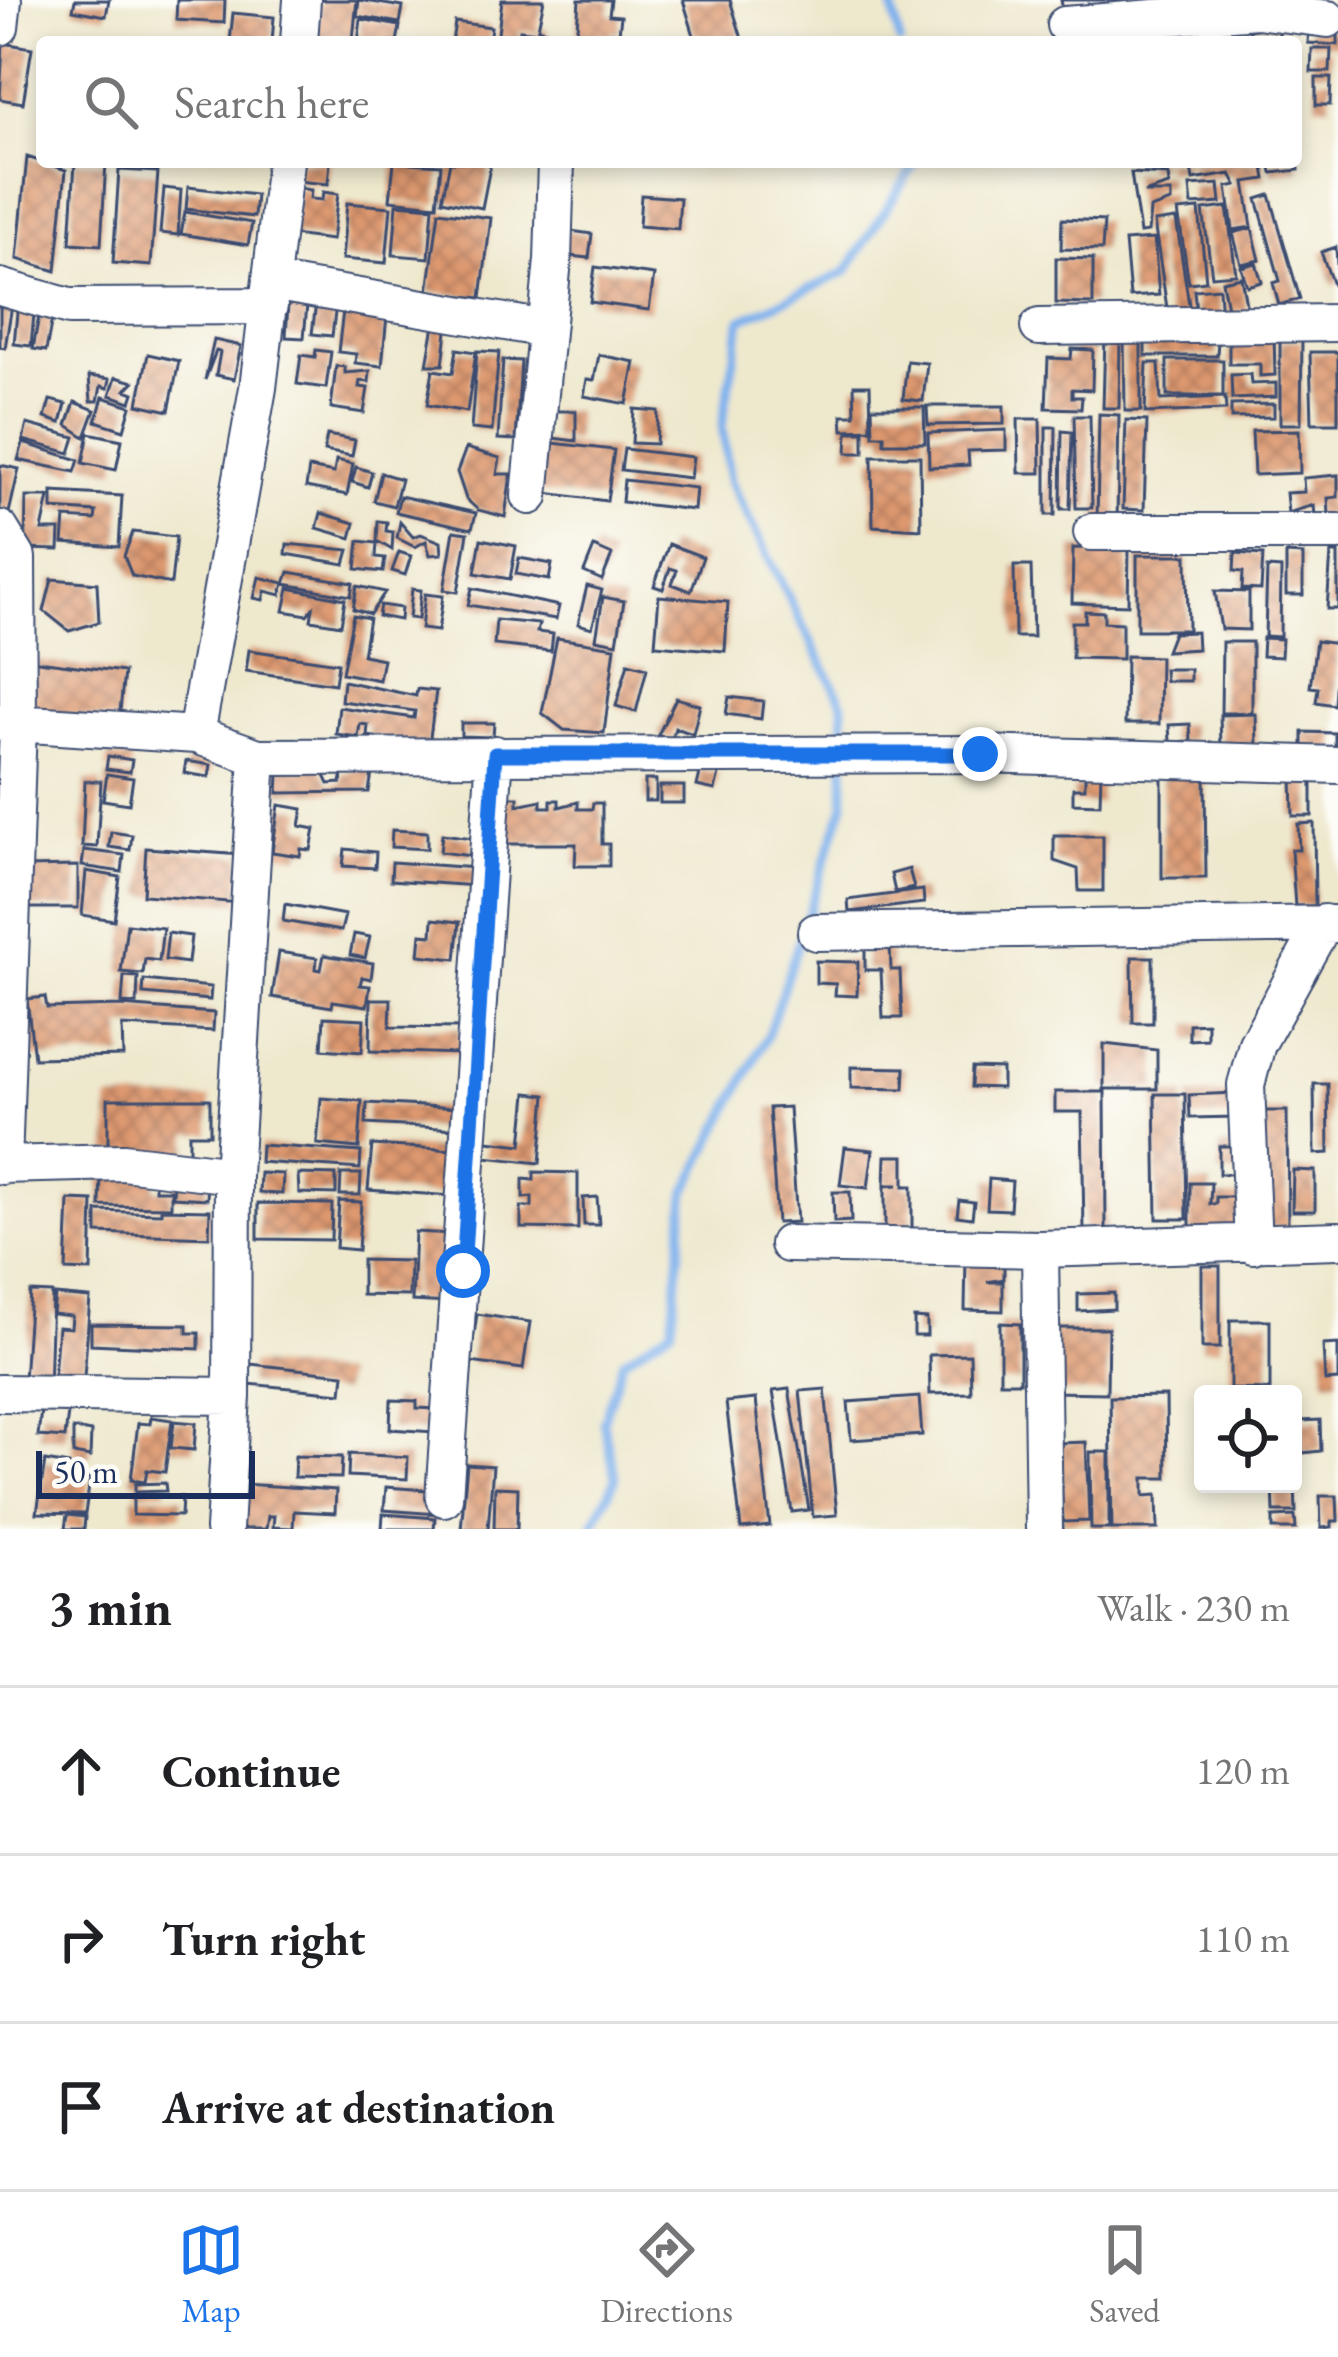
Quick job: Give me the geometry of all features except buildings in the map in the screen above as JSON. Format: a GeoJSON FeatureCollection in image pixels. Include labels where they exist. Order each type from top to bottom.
{"type":"FeatureCollection","features":[{"type":"Feature","properties":{"kind":"street"},"geometry":{"type":"LineString","coordinates":[[0,27],[3,0]]}},
{"type":"Feature","properties":{"kind":"street"},"geometry":{"type":"LineString","coordinates":[[299,36],[302,0]]}},
{"type":"Feature","properties":{"kind":"street"},"geometry":{"type":"LineString","coordinates":[[1065,25],[1256,5],[1328,19]]}},
{"type":"Feature","properties":{"kind":"street"},"geometry":{"type":"LineString","coordinates":[[196,735],[270,294],[284,168]]}},
{"type":"Feature","properties":{"kind":"street"},"geometry":{"type":"LineString","coordinates":[[530,496],[556,168]]}},
{"type":"Feature","properties":{"kind":"street"},"geometry":{"type":"LineString","coordinates":[[1,278],[69,307],[270,294],[546,329]]}},
{"type":"Feature","properties":{"kind":"street"},"geometry":{"type":"LineString","coordinates":[[1039,327],[1338,323]]}},
{"type":"Feature","properties":{"kind":"street"},"geometry":{"type":"LineString","coordinates":[[0,530],[17,557],[9,723],[2,1166],[123,1162],[233,1175]]}},
{"type":"Feature","properties":{"kind":"street"},"geometry":{"type":"LineString","coordinates":[[1091,532],[1338,532]]}},
{"type":"Feature","properties":{"kind":"street"},"geometry":{"type":"LineString","coordinates":[[9,723],[196,735],[258,757],[863,753],[1338,766]]}},
{"type":"Feature","properties":{"kind":"street"},"geometry":{"type":"LineString","coordinates":[[444,1498],[495,754]]}},
{"type":"Feature","properties":{"kind":"street"},"geometry":{"type":"LineString","coordinates":[[224,1529],[232,1396],[233,1175],[258,757]]}},
{"type":"Feature","properties":{"kind":"street"},"geometry":{"type":"LineString","coordinates":[[815,932],[1331,924]]}},
{"type":"Feature","properties":{"kind":"street"},"geometry":{"type":"LineString","coordinates":[[1253,1245],[1246,1084],[1257,1044],[1331,924]]}},
{"type":"Feature","properties":{"kind":"street"},"geometry":{"type":"LineString","coordinates":[[788,1244],[1040,1249],[1338,1240]]}},
{"type":"Feature","properties":{"kind":"street"},"geometry":{"type":"LineString","coordinates":[[1040,1249],[1044,1529]]}},
{"type":"Feature","properties":{"kind":"street"},"geometry":{"type":"LineString","coordinates":[[0,1393],[232,1396]]}},
{"type":"Feature","properties":{"kind":"waterway"},"geometry":{"type":"LineString","coordinates":[[891,0],[899,36]]}},
{"type":"Feature","properties":{"kind":"waterway"},"geometry":{"type":"LineString","coordinates":[[844,748],[843,704],[730,482],[722,426],[741,320],[846,272],[912,168]]}},
{"type":"Feature","properties":{"kind":"waterway"},"geometry":{"type":"LineString","coordinates":[[591,1529],[616,1478],[603,1422],[623,1360],[672,1328],[686,1192],[768,1034],[844,804],[844,765]]}},
{"type":"Feature","properties":{"kind":"route"},"geometry":{"type":"LineString","coordinates":[[463,1271],[495,754],[980,754]]}}]}
